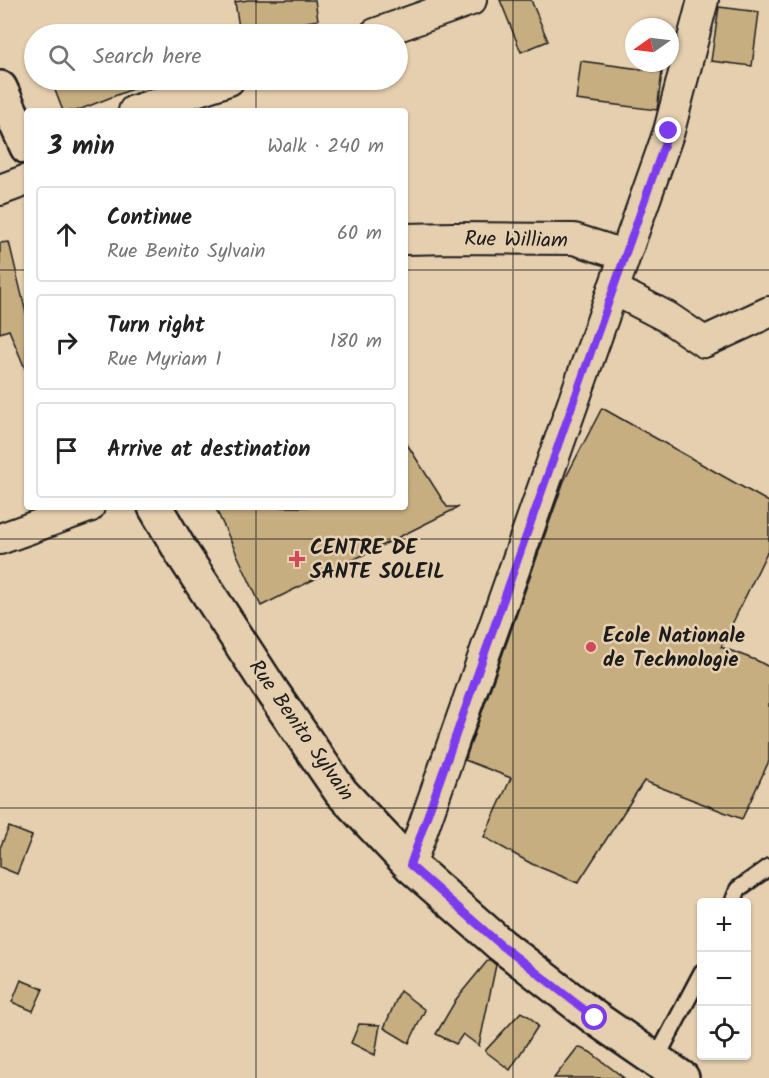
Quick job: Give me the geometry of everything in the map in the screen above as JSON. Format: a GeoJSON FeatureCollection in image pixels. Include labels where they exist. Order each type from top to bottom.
{"type":"FeatureCollection","features":[{"type":"Feature","properties":{"kind":"main road"},"geometry":{"type":"LineString","coordinates":[[0,88],[24,140]]}},
{"type":"Feature","properties":{"kind":"main road","name":"Rue Benito Sylvain"},"geometry":{"type":"LineString","coordinates":[[157,510],[182,553],[341,792],[410,865],[501,945],[669,1070]]}},
{"type":"Feature","properties":{"kind":"street"},"geometry":{"type":"LineString","coordinates":[[403,24],[471,0]]}},
{"type":"Feature","properties":{"kind":"street"},"geometry":{"type":"LineString","coordinates":[[410,865],[669,131],[703,0]]}},
{"type":"Feature","properties":{"kind":"street"},"geometry":{"type":"LineString","coordinates":[[143,108],[198,90]]}},
{"type":"Feature","properties":{"kind":"street"},"geometry":{"type":"LineString","coordinates":[[0,189],[24,181]]}},
{"type":"Feature","properties":{"kind":"street","name":"Rue William"},"geometry":{"type":"LineString","coordinates":[[408,239],[574,239],[624,255]]}},
{"type":"Feature","properties":{"kind":"street"},"geometry":{"type":"LineString","coordinates":[[612,290],[668,317],[704,342],[769,312]]}},
{"type":"Feature","properties":{"kind":"street"},"geometry":{"type":"LineString","coordinates":[[0,539],[81,510]]}},
{"type":"Feature","properties":{"kind":"lane"},"geometry":{"type":"LineString","coordinates":[[735,898],[738,889],[769,867]]}},
{"type":"Feature","properties":{"kind":"lane"},"geometry":{"type":"LineString","coordinates":[[669,1070],[697,987]]}},
{"type":"Feature","properties":{"kind":"building"},"geometry":{"type":"Polygon","coordinates":[[[315,0],[318,20],[295,24],[238,24],[235,2],[315,0]]]}},
{"type":"Feature","properties":{"kind":"building"},"geometry":{"type":"Polygon","coordinates":[[[500,0],[531,0],[548,41],[521,52],[500,0]]]}},
{"type":"Feature","properties":{"kind":"building"},"geometry":{"type":"Polygon","coordinates":[[[719,7],[759,12],[752,66],[711,61],[719,7]]]}},
{"type":"Feature","properties":{"kind":"building"},"geometry":{"type":"Polygon","coordinates":[[[581,61],[625,67],[625,72],[662,72],[657,110],[576,100],[581,61]]]}},
{"type":"Feature","properties":{"kind":"building"},"geometry":{"type":"Polygon","coordinates":[[[55,90],[130,90],[84,108],[62,108],[55,90]]]}},
{"type":"Feature","properties":{"kind":"building"},"geometry":{"type":"Polygon","coordinates":[[[9,242],[24,304],[24,366],[9,330],[0,333],[0,243],[9,242]]]}},
{"type":"Feature","properties":{"kind":"building"},"geometry":{"type":"Polygon","coordinates":[[[602,408],[769,502],[769,548],[721,647],[769,667],[769,761],[742,819],[644,781],[578,883],[532,864],[484,837],[511,778],[465,760],[564,481],[602,408]]]}},
{"type":"Feature","properties":{"kind":"building","name":"CENTRE DE SANTE SOLEIL"},"geometry":{"type":"Polygon","coordinates":[[[408,446],[447,507],[459,507],[261,606],[216,510],[408,510],[408,446]]]}},
{"type":"Feature","properties":{"kind":"building"},"geometry":{"type":"Polygon","coordinates":[[[9,827],[32,836],[17,874],[0,867],[0,848],[9,827]]]}},
{"type":"Feature","properties":{"kind":"building"},"geometry":{"type":"Polygon","coordinates":[[[489,959],[496,965],[479,1046],[463,1034],[456,1044],[436,1034],[457,998],[489,959]]]}},
{"type":"Feature","properties":{"kind":"building"},"geometry":{"type":"Polygon","coordinates":[[[21,980],[43,989],[33,1011],[12,1002],[21,980]]]}},
{"type":"Feature","properties":{"kind":"building"},"geometry":{"type":"Polygon","coordinates":[[[400,991],[425,1010],[409,1043],[384,1028],[400,991]]]}},
{"type":"Feature","properties":{"kind":"building"},"geometry":{"type":"Polygon","coordinates":[[[521,1012],[530,1017],[538,1026],[510,1070],[485,1051],[521,1012]]]}},
{"type":"Feature","properties":{"kind":"building"},"geometry":{"type":"Polygon","coordinates":[[[359,1024],[380,1025],[375,1055],[351,1043],[359,1024]]]}},
{"type":"Feature","properties":{"kind":"building"},"geometry":{"type":"Polygon","coordinates":[[[578,1047],[590,1052],[624,1078],[554,1078],[578,1047]]]}},
{"type":"Feature","properties":{"kind":"place","name":"CENTRE DE SANTE SOLEIL"},"geometry":{"type":"Point","coordinates":[297,559]}},
{"type":"Feature","properties":{"kind":"place","name":"Ecole Nationale de Technologie"},"geometry":{"type":"Point","coordinates":[591,647]}},
{"type":"Feature","properties":{"kind":"route"},"geometry":{"type":"LineString","coordinates":[[595,1018],[501,945],[410,865],[669,131]]}}]}
